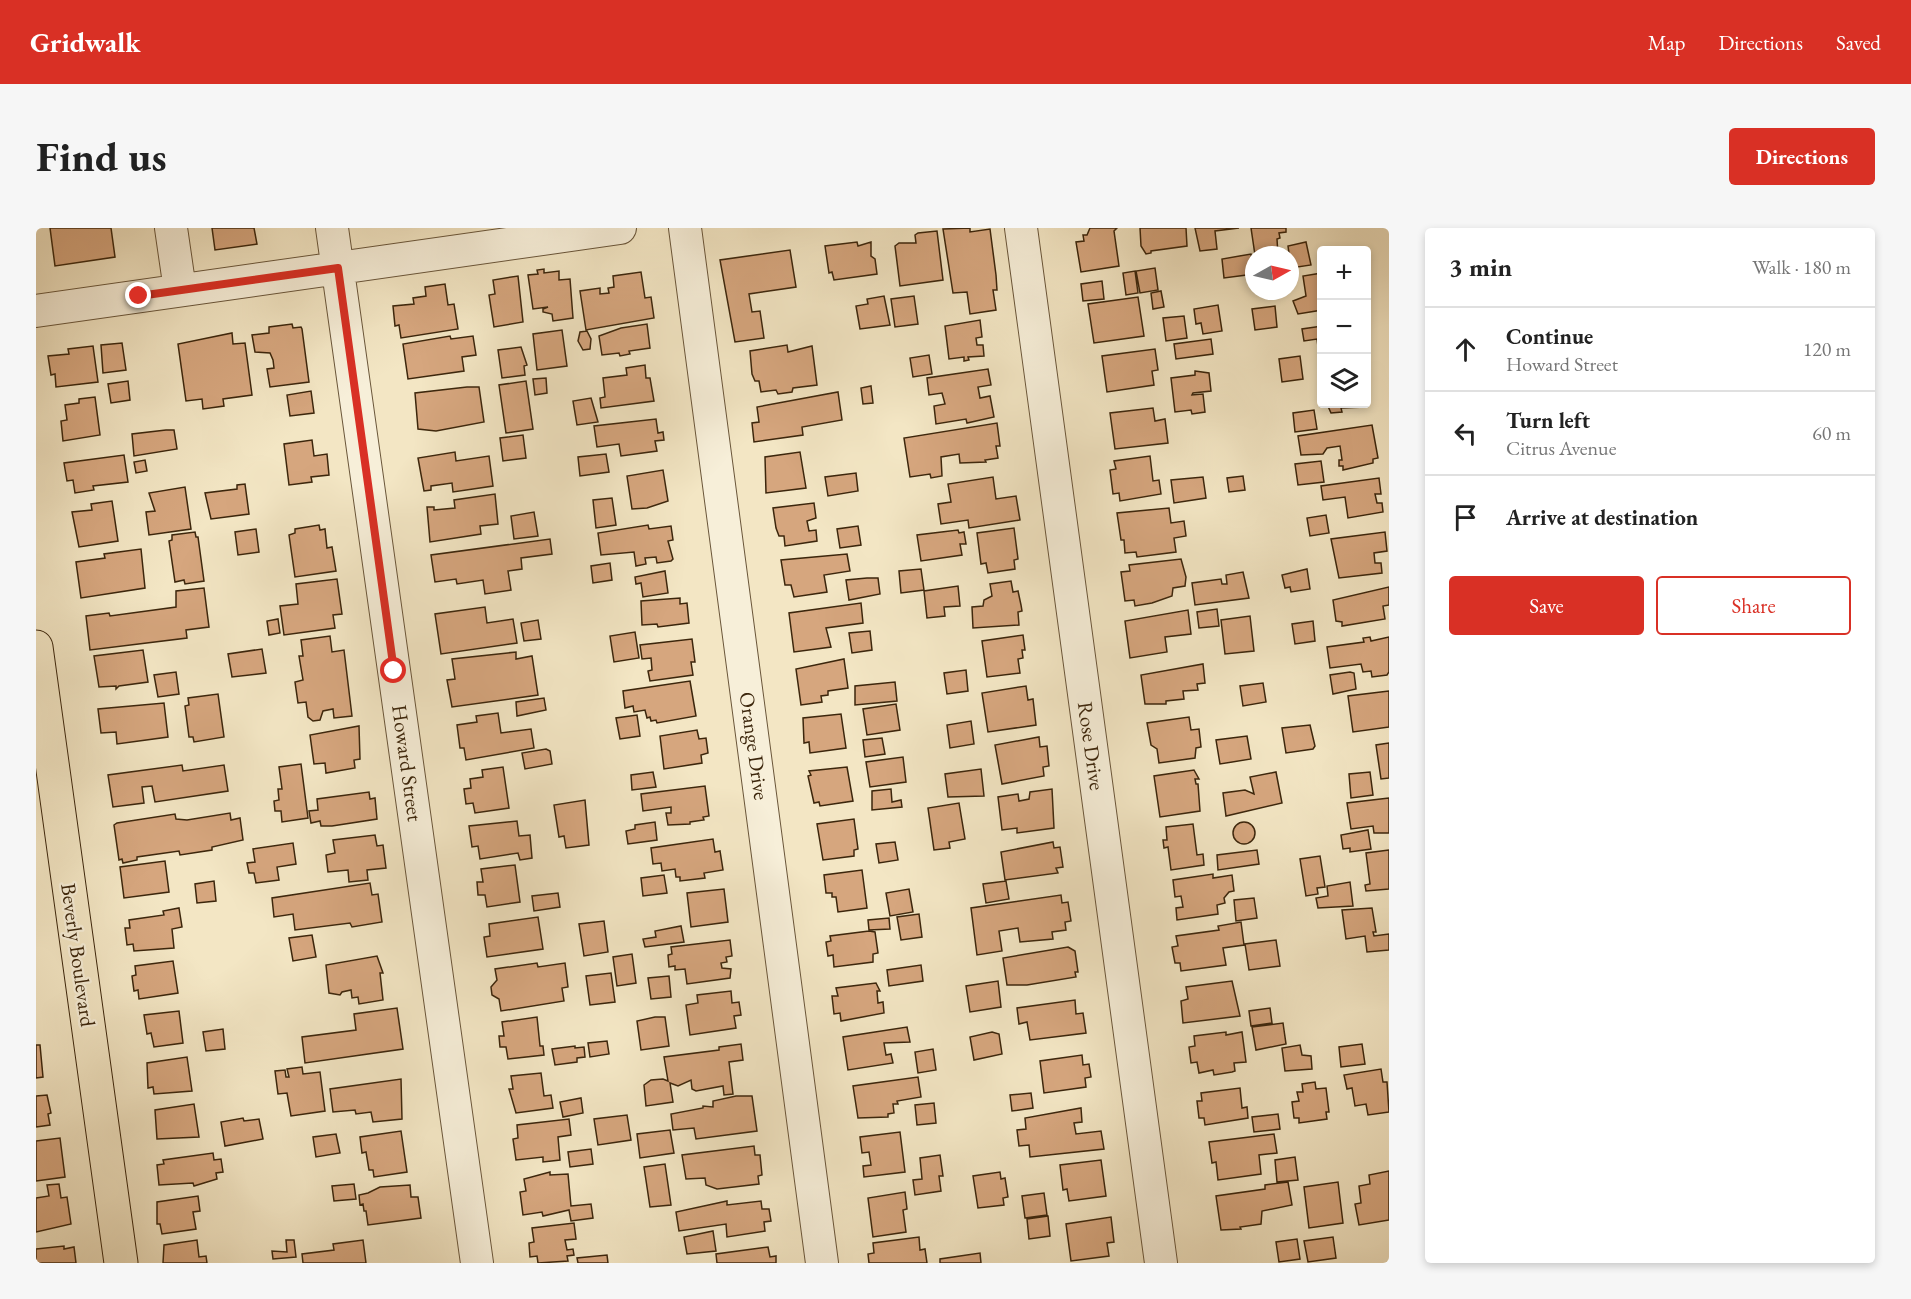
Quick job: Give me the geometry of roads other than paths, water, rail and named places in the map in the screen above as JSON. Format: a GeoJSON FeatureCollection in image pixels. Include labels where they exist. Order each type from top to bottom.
{"type":"FeatureCollection","features":[{"type":"Feature","properties":{"kind":"main road","name":"Beverly Boulevard"},"geometry":{"type":"LineString","coordinates":[[36,647],[121,1263]]}},
{"type":"Feature","properties":{"kind":"street"},"geometry":{"type":"LineString","coordinates":[[171,228],[180,290]]}},
{"type":"Feature","properties":{"kind":"street","name":"Howard Street"},"geometry":{"type":"LineString","coordinates":[[332,228],[477,1263]]}},
{"type":"Feature","properties":{"kind":"street"},"geometry":{"type":"LineString","coordinates":[[36,311],[338,268],[513,236],[620,228]]}},
{"type":"Feature","properties":{"kind":"street","name":"Orange Drive"},"geometry":{"type":"LineString","coordinates":[[685,228],[822,1263]]}},
{"type":"Feature","properties":{"kind":"street","name":"Rose Drive"},"geometry":{"type":"LineString","coordinates":[[1021,228],[1161,1263]]}}]}
